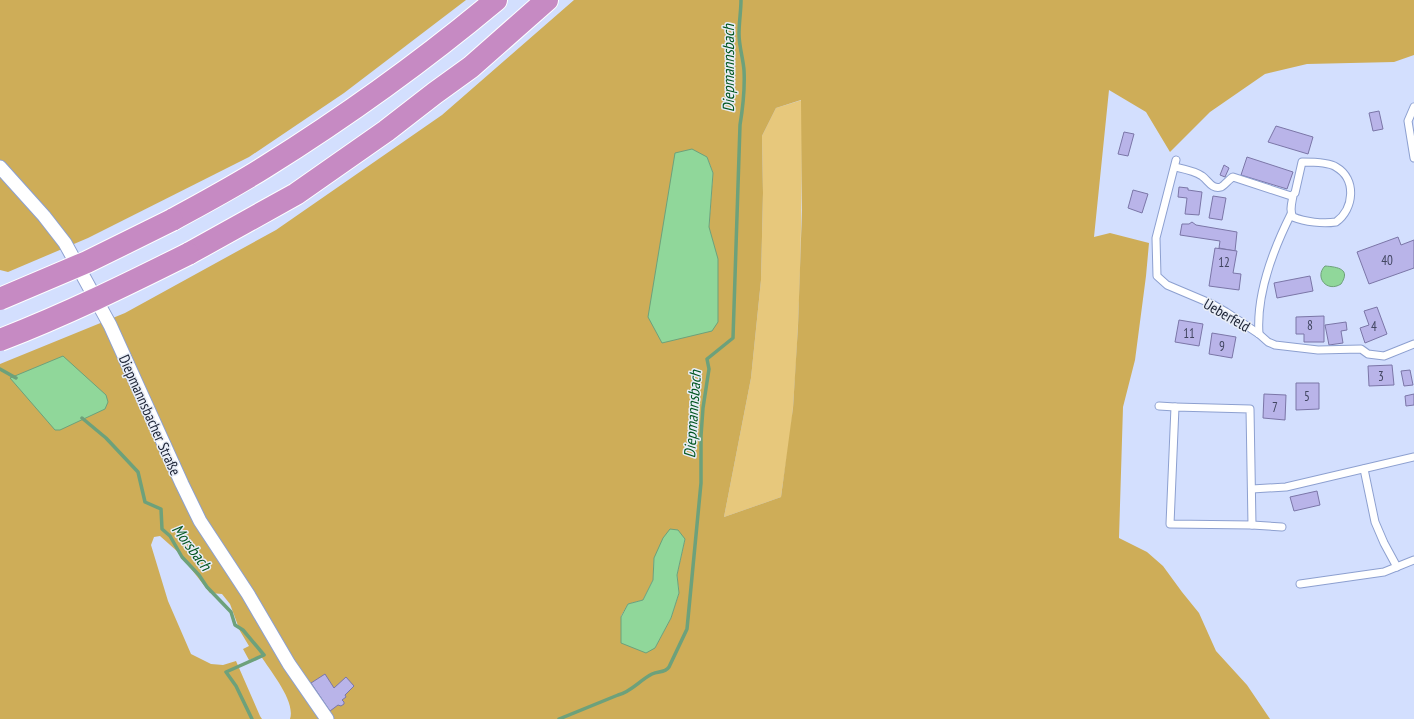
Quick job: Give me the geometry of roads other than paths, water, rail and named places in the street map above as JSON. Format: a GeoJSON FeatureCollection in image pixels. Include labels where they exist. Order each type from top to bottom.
{"type":"FeatureCollection","features":[{"type":"Feature","properties":{"kind":"highway"},"geometry":{"type":"LineString","coordinates":[[0,299],[87,262],[172,220],[264,168],[323,130],[415,64],[496,0]]}},
{"type":"Feature","properties":{"kind":"highway"},"geometry":{"type":"LineString","coordinates":[[0,340],[93,301],[188,254],[296,194],[386,131],[434,93],[471,67],[547,0]]}},
{"type":"Feature","properties":{"kind":"street","name":"Diepmannsbacher Straße"},"geometry":{"type":"LineString","coordinates":[[0,167],[44,216],[65,243],[110,325],[200,521],[248,594],[292,669],[327,719]]}},
{"type":"Feature","properties":{"kind":"lane"},"geometry":{"type":"LineString","coordinates":[[1414,107],[1408,121],[1414,158]]}},
{"type":"Feature","properties":{"kind":"lane"},"geometry":{"type":"LineString","coordinates":[[1259,334],[1258,320],[1262,292],[1275,247],[1291,214],[1292,196],[1295,193],[1302,162],[1335,166],[1344,172],[1350,182],[1350,202],[1346,210],[1336,222],[1330,223],[1311,221],[1296,218],[1291,214]]}},
{"type":"Feature","properties":{"kind":"lane","name":"Ueberfeld"},"geometry":{"type":"LineString","coordinates":[[1292,196],[1288,196],[1233,177],[1221,187],[1215,187],[1199,174],[1176,164],[1156,238],[1158,277],[1167,285],[1212,304],[1259,334],[1268,342],[1283,346],[1318,350],[1361,349],[1368,354],[1384,356],[1414,344]]}},
{"type":"Feature","properties":{"kind":"lane"},"geometry":{"type":"LineString","coordinates":[[1159,406],[1250,409],[1252,525]]}},
{"type":"Feature","properties":{"kind":"lane"},"geometry":{"type":"LineString","coordinates":[[1175,406],[1170,524],[1282,527]]}},
{"type":"Feature","properties":{"kind":"lane"},"geometry":{"type":"LineString","coordinates":[[1252,489],[1286,487],[1414,457]]}},
{"type":"Feature","properties":{"kind":"lane"},"geometry":{"type":"LineString","coordinates":[[1364,469],[1375,522],[1397,567]]}},
{"type":"Feature","properties":{"kind":"lane"},"geometry":{"type":"LineString","coordinates":[[1300,584],[1384,572],[1414,560]]}},
{"type":"Feature","properties":{"kind":"waterway","name":"Diepmannsbach"},"geometry":{"type":"LineString","coordinates":[[559,719],[623,693],[652,674],[666,670],[669,667],[687,629],[701,483],[701,436],[703,408],[709,369],[707,359],[733,338],[740,125],[744,84],[744,70],[739,34],[741,0]]}},
{"type":"Feature","properties":{"kind":"waterway","name":"Morsbach"},"geometry":{"type":"LineString","coordinates":[[0,369],[16,378]]}},
{"type":"Feature","properties":{"kind":"waterway","name":"Morsbach"},"geometry":{"type":"LineString","coordinates":[[82,418],[106,438],[138,472],[145,502],[161,509],[162,529],[170,536],[182,557],[199,575],[207,587],[231,612],[235,625],[243,630],[264,655],[226,672],[236,686],[252,719]]}}]}
